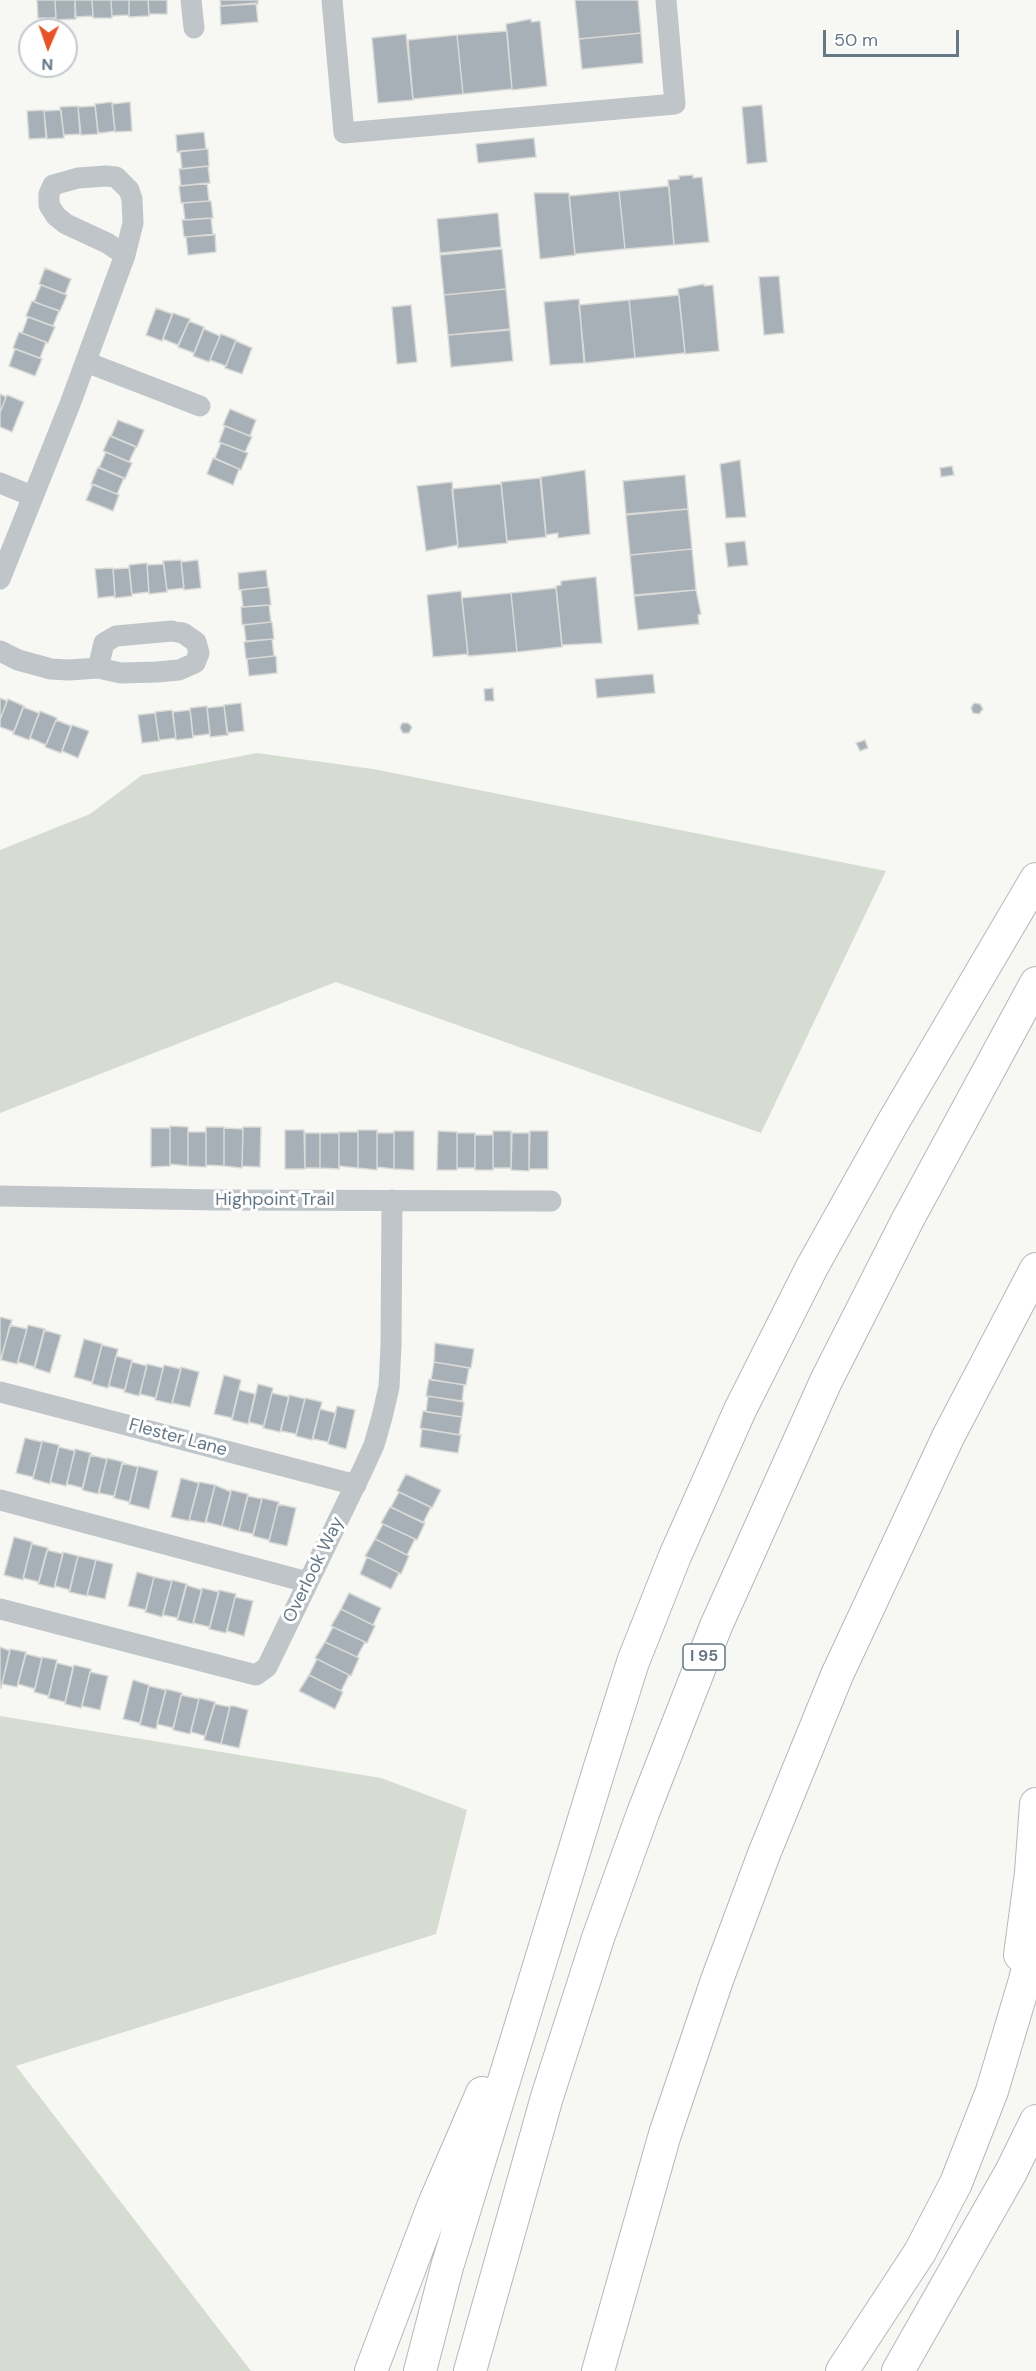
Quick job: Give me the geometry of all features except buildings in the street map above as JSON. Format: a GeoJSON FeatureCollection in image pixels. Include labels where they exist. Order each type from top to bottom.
{"type":"FeatureCollection","features":[{"type":"Feature","properties":{"kind":"highway"},"geometry":{"type":"LineString","coordinates":[[420,2371],[447,2267],[633,1662],[675,1556],[740,1410],[812,1267],[892,1124],[1036,879]]}},
{"type":"Feature","properties":{"kind":"highway","name":"I 95"},"geometry":{"type":"LineString","coordinates":[[470,2371],[547,2097],[598,1938],[643,1813],[716,1626],[832,1371],[907,1221],[1036,982]]}},
{"type":"Feature","properties":{"kind":"highway"},"geometry":{"type":"LineString","coordinates":[[598,2371],[665,2134],[717,1980],[764,1854],[837,1675],[948,1437],[1036,1269]]}},
{"type":"Feature","properties":{"kind":"highway"},"geometry":{"type":"LineString","coordinates":[[992,2091],[1025,1926],[1036,1804]]}},
{"type":"Feature","properties":{"kind":"highway"},"geometry":{"type":"LineString","coordinates":[[371,2371],[434,2204],[551,1930]]}},
{"type":"Feature","properties":{"kind":"highway"},"geometry":{"type":"LineString","coordinates":[[842,2371],[900,2285],[939,2217],[960,2174],[992,2091],[1013,2024],[1036,1934]]}},
{"type":"Feature","properties":{"kind":"highway"},"geometry":{"type":"LineString","coordinates":[[897,2371],[970,2246],[1036,2121]]}},
{"type":"Feature","properties":{"kind":"highway"},"geometry":{"type":"LineString","coordinates":[[885,2371],[970,2246]]}},
{"type":"Feature","properties":{"kind":"street"},"geometry":{"type":"LineString","coordinates":[[192,0],[194,28]]}},
{"type":"Feature","properties":{"kind":"street"},"geometry":{"type":"LineString","coordinates":[[332,0],[345,133],[675,104],[666,0]]}},
{"type":"Feature","properties":{"kind":"street"},"geometry":{"type":"LineString","coordinates":[[0,579],[86,362],[125,255]]}},
{"type":"Feature","properties":{"kind":"street"},"geometry":{"type":"LineString","coordinates":[[86,362],[200,406]]}},
{"type":"Feature","properties":{"kind":"street"},"geometry":{"type":"LineString","coordinates":[[0,483],[33,496]]}},
{"type":"Feature","properties":{"kind":"street"},"geometry":{"type":"LineString","coordinates":[[0,651],[18,660],[51,669],[98,668]]}},
{"type":"Feature","properties":{"kind":"street","name":"Highpoint Trail"},"geometry":{"type":"LineString","coordinates":[[0,1196],[216,1200],[551,1201]]}},
{"type":"Feature","properties":{"kind":"street","name":"Overlook Way"},"geometry":{"type":"LineString","coordinates":[[0,1609],[256,1675],[267,1667],[374,1445],[389,1387],[393,1276],[392,1200]]}},
{"type":"Feature","properties":{"kind":"street","name":"Flester Lane"},"geometry":{"type":"LineString","coordinates":[[0,1392],[356,1485]]}},
{"type":"Feature","properties":{"kind":"street"},"geometry":{"type":"LineString","coordinates":[[0,1500],[307,1582]]}},
{"type":"Feature","properties":{"kind":"shaded area"},"geometry":{"type":"Polygon","coordinates":[[[257,753],[373,769],[886,871],[761,1133],[336,982],[0,1113],[0,850],[90,814],[142,775],[257,753]]]}},
{"type":"Feature","properties":{"kind":"shaded area"},"geometry":{"type":"Polygon","coordinates":[[[0,1716],[381,1778],[467,1810],[436,1934],[16,2066],[251,2371],[0,2371],[0,1716]]]}}]}
